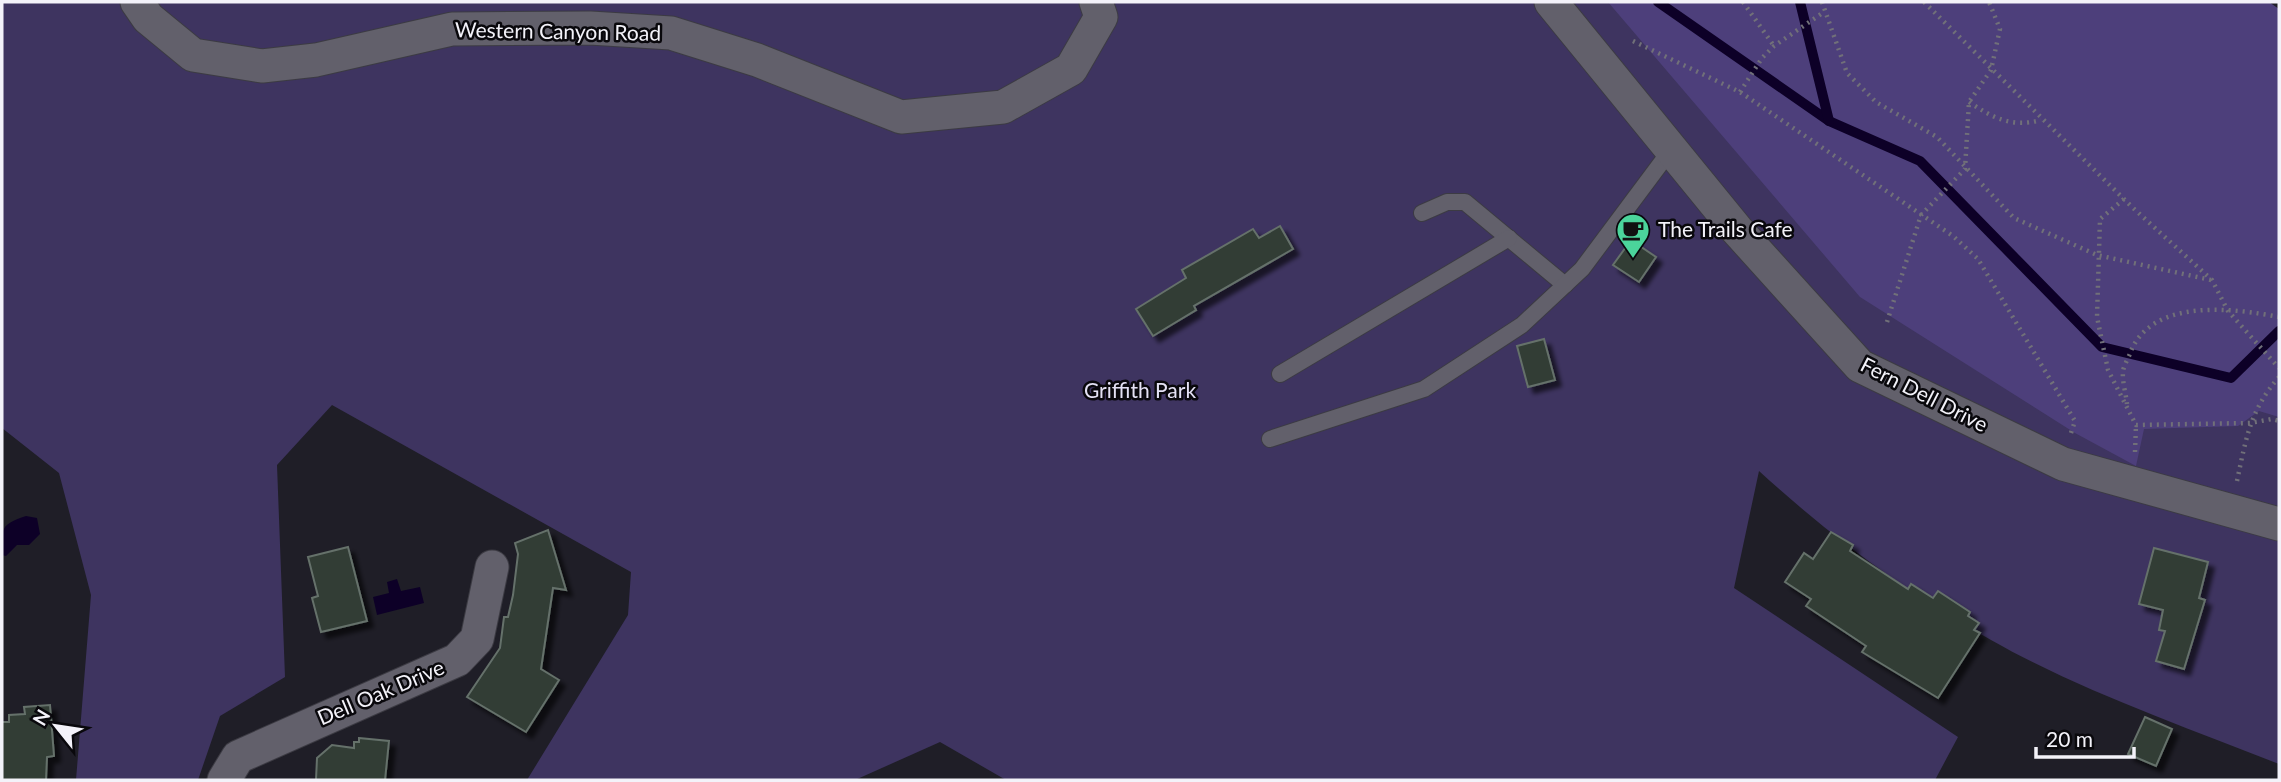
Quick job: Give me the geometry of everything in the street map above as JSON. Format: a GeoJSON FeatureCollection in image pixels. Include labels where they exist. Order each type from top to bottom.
{"type":"FeatureCollection","features":[{"type":"Feature","properties":{"kind":"street","name":"Western Canyon Road"},"geometry":{"type":"LineString","coordinates":[[137,2],[148,18],[193,55],[262,66],[316,60],[452,29],[590,28],[671,33],[757,60],[901,117],[1003,107],[1071,69],[1101,17],[1096,2]]}},
{"type":"Feature","properties":{"kind":"street","name":"Fern Dell Drive"},"geometry":{"type":"LineString","coordinates":[[1551,2],[1670,150],[1860,366],[2063,464],[2279,524]]}},
{"type":"Feature","properties":{"kind":"street","name":"Dell Oak Drive"},"geometry":{"type":"LineString","coordinates":[[224,780],[238,757],[457,660],[477,639],[492,568]]}},
{"type":"Feature","properties":{"kind":"lane"},"geometry":{"type":"LineString","coordinates":[[1270,439],[1423,388],[1522,325],[1583,269],[1670,150]]}},
{"type":"Feature","properties":{"kind":"lane"},"geometry":{"type":"LineString","coordinates":[[1422,213],[1447,202],[1465,202],[1565,285]]}},
{"type":"Feature","properties":{"kind":"lane"},"geometry":{"type":"LineString","coordinates":[[1280,374],[1509,238]]}},
{"type":"Feature","properties":{"kind":"path"},"geometry":{"type":"LineString","coordinates":[[1743,2],[1774,46]]}},
{"type":"Feature","properties":{"kind":"path"},"geometry":{"type":"LineString","coordinates":[[1822,2],[1847,73],[1876,102],[1937,137],[2014,218],[2096,255],[2212,281]]}},
{"type":"Feature","properties":{"kind":"path"},"geometry":{"type":"LineString","coordinates":[[1924,2],[2124,200],[2212,281],[2228,312],[2279,368]]}},
{"type":"Feature","properties":{"kind":"path"},"geometry":{"type":"LineString","coordinates":[[1887,322],[1921,215],[1965,169],[1969,102],[1991,70],[2000,29],[1989,2]]}},
{"type":"Feature","properties":{"kind":"path"},"geometry":{"type":"LineString","coordinates":[[1740,92],[1762,58],[1774,46],[1824,12]]}},
{"type":"Feature","properties":{"kind":"path"},"geometry":{"type":"LineString","coordinates":[[1633,41],[1740,92],[1921,215],[1978,259],[2075,421],[2063,464]]}},
{"type":"Feature","properties":{"kind":"path"},"geometry":{"type":"LineString","coordinates":[[1969,102],[1994,119],[2022,125],[2042,120]]}},
{"type":"Feature","properties":{"kind":"path"},"geometry":{"type":"LineString","coordinates":[[2124,200],[2100,219],[2096,255],[2097,317],[2108,370],[2136,425],[2134,462]]}},
{"type":"Feature","properties":{"kind":"path"},"geometry":{"type":"LineString","coordinates":[[2127,408],[2123,370],[2137,338],[2152,325],[2176,313],[2228,312],[2279,317]]}},
{"type":"Feature","properties":{"kind":"path"},"geometry":{"type":"LineString","coordinates":[[2230,510],[2250,423],[2261,398],[2279,377]]}},
{"type":"Feature","properties":{"kind":"path"},"geometry":{"type":"LineString","coordinates":[[2136,425],[2250,423],[2272,419],[2279,421]]}},
{"type":"Feature","properties":{"kind":"green space","name":"Griffith Park"},"geometry":{"type":"Polygon","coordinates":[[[2,2],[2156,2],[2279,102],[2279,764],[2096,691],[1991,640],[1929,603],[1870,562],[1813,518],[1759,471],[1734,588],[1958,737],[1935,780],[1006,780],[940,742],[855,780],[527,780],[628,615],[631,572],[332,405],[277,465],[285,677],[220,716],[198,780],[76,780],[91,595],[59,473],[2,428],[2,2]]]}},
{"type":"Feature","properties":{"kind":"shaded area"},"geometry":{"type":"Polygon","coordinates":[[[1608,2],[2269,2],[2279,9],[2279,417],[2259,411],[2238,426],[2144,429],[2136,466],[2075,433],[1860,297],[1608,2]]]}},
{"type":"Feature","properties":{"kind":"shaded area"},"geometry":{"type":"Polygon","coordinates":[[[26,516],[37,518],[40,534],[29,545],[17,545],[6,556],[2,555],[4,528],[26,516]]]}},
{"type":"Feature","properties":{"kind":"shaded area"},"geometry":{"type":"Polygon","coordinates":[[[397,579],[401,591],[420,587],[424,603],[377,615],[373,597],[389,593],[387,582],[397,579]]]}},
{"type":"Feature","properties":{"kind":"building"},"geometry":{"type":"Polygon","coordinates":[[[1280,226],[1293,249],[1194,306],[1196,310],[1153,336],[1136,309],[1186,278],[1182,270],[1253,229],[1259,238],[1280,226]]]}},
{"type":"Feature","properties":{"kind":"building","name":"The Trails Cafe"},"geometry":{"type":"Polygon","coordinates":[[[1631,240],[1656,257],[1639,282],[1613,265],[1631,240]]]}},
{"type":"Feature","properties":{"kind":"building"},"geometry":{"type":"Polygon","coordinates":[[[1544,339],[1555,380],[1528,387],[1517,346],[1544,339]]]}},
{"type":"Feature","properties":{"kind":"building"},"geometry":{"type":"Polygon","coordinates":[[[548,530],[566,590],[553,588],[541,669],[559,680],[526,732],[467,697],[500,648],[504,617],[508,617],[513,595],[518,554],[515,543],[548,530]]]}},
{"type":"Feature","properties":{"kind":"building"},"geometry":{"type":"Polygon","coordinates":[[[1831,532],[1853,545],[1850,551],[1908,589],[1911,584],[1933,598],[1938,591],[1970,612],[1968,616],[1979,623],[1974,630],[1980,633],[1938,698],[1862,652],[1866,646],[1806,606],[1811,599],[1785,582],[1804,553],[1813,559],[1831,532]]]}},
{"type":"Feature","properties":{"kind":"building"},"geometry":{"type":"Polygon","coordinates":[[[348,547],[367,621],[321,632],[312,598],[318,596],[308,557],[348,547]]]}},
{"type":"Feature","properties":{"kind":"building"},"geometry":{"type":"Polygon","coordinates":[[[2154,548],[2208,562],[2199,598],[2205,600],[2184,669],[2156,661],[2165,631],[2159,630],[2163,610],[2139,604],[2154,548]]]}},
{"type":"Feature","properties":{"kind":"building"},"geometry":{"type":"Polygon","coordinates":[[[50,705],[54,756],[47,757],[46,780],[2,780],[2,722],[9,722],[9,715],[25,714],[24,707],[50,705]]]}},
{"type":"Feature","properties":{"kind":"building"},"geometry":{"type":"Polygon","coordinates":[[[2145,717],[2172,729],[2156,766],[2128,754],[2145,717]]]}},
{"type":"Feature","properties":{"kind":"building"},"geometry":{"type":"Polygon","coordinates":[[[359,738],[389,741],[385,780],[316,780],[317,758],[332,745],[354,748],[354,742],[359,742],[359,738]]]}},
{"type":"Feature","properties":{"kind":"waterway"},"geometry":{"type":"LineString","coordinates":[[1658,2],[1829,121],[1920,161],[2102,347],[2231,378],[2279,331]]}},
{"type":"Feature","properties":{"kind":"waterway"},"geometry":{"type":"LineString","coordinates":[[1800,2],[1829,121]]}},
{"type":"Feature","properties":{"kind":"place","name":"The Trails Cafe"},"geometry":{"type":"Point","coordinates":[1633,260]}}]}
